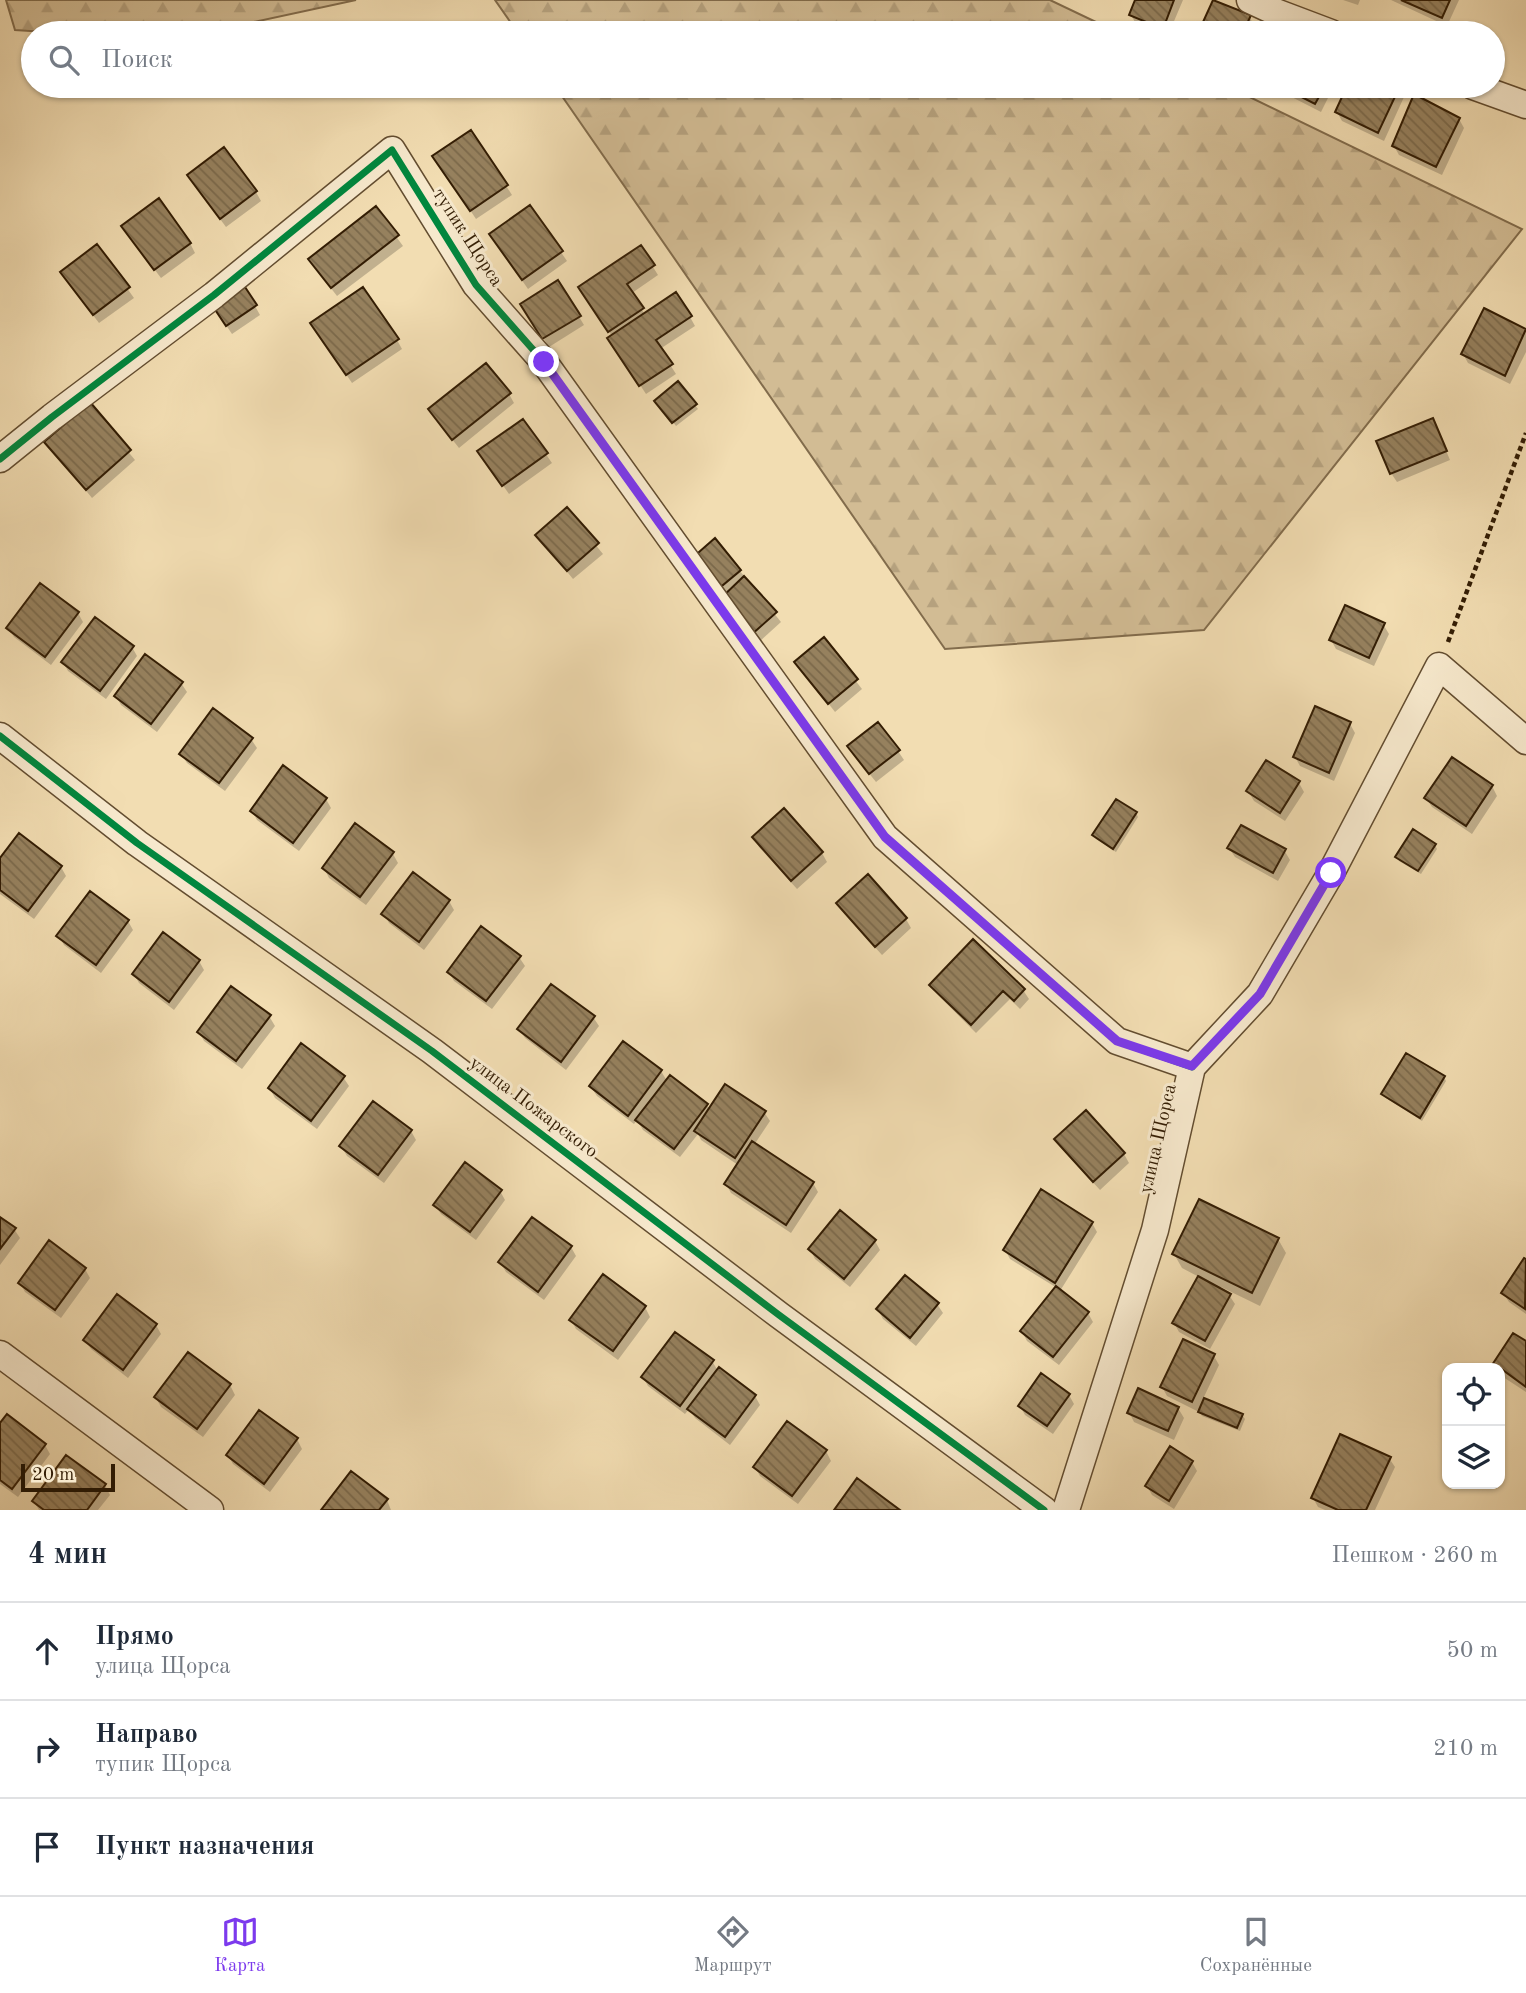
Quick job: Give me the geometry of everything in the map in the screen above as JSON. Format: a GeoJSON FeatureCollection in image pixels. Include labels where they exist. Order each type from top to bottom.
{"type":"FeatureCollection","features":[{"type":"Feature","properties":{"kind":"street"},"geometry":{"type":"LineString","coordinates":[[1250,0],[1299,21]]}},
{"type":"Feature","properties":{"kind":"street"},"geometry":{"type":"LineString","coordinates":[[1505,97],[1526,105]]}},
{"type":"Feature","properties":{"kind":"street","name":"тупик Щорса"},"geometry":{"type":"LineString","coordinates":[[0,459],[214,295],[392,150],[475,285],[544,362],[885,837],[1117,1041],[1192,1066]]}},
{"type":"Feature","properties":{"kind":"street"},"geometry":{"type":"LineString","coordinates":[[1439,666],[1526,741]]}},
{"type":"Feature","properties":{"kind":"street","name":"улица Щорса"},"geometry":{"type":"LineString","coordinates":[[1066,1510],[1155,1230],[1192,1066],[1260,994],[1331,873],[1439,666]]}},
{"type":"Feature","properties":{"kind":"street","name":"улица Пожарского"},"geometry":{"type":"LineString","coordinates":[[0,736],[137,842],[432,1051],[779,1315],[1044,1510]]}},
{"type":"Feature","properties":{"kind":"street"},"geometry":{"type":"LineString","coordinates":[[0,1354],[210,1510]]}},
{"type":"Feature","properties":{"kind":"path"},"geometry":{"type":"LineString","coordinates":[[1439,666],[1526,433]]}},
{"type":"Feature","properties":{"kind":"green space"},"geometry":{"type":"Polygon","coordinates":[[[6,0],[356,0],[259,21],[21,21],[21,30],[15,30],[6,0]]]}},
{"type":"Feature","properties":{"kind":"green space"},"geometry":{"type":"Polygon","coordinates":[[[495,0],[1050,0],[1094,21],[510,21],[495,0]]]}},
{"type":"Feature","properties":{"kind":"green space"},"geometry":{"type":"Polygon","coordinates":[[[563,98],[1252,98],[1522,229],[1204,630],[945,649],[563,98]]]}},
{"type":"Feature","properties":{"kind":"building"},"geometry":{"type":"Polygon","coordinates":[[[1135,0],[1174,0],[1166,21],[1144,21],[1129,15],[1135,0]]]}},
{"type":"Feature","properties":{"kind":"building"},"geometry":{"type":"Polygon","coordinates":[[[1213,0],[1251,15],[1248,21],[1203,21],[1213,0]]]}},
{"type":"Feature","properties":{"kind":"building"},"geometry":{"type":"Polygon","coordinates":[[[1401,0],[1450,0],[1442,18],[1401,0]]]}},
{"type":"Feature","properties":{"kind":"building"},"geometry":{"type":"Polygon","coordinates":[[[1303,98],[1318,98],[1315,104],[1303,98]]]}},
{"type":"Feature","properties":{"kind":"building"},"geometry":{"type":"Polygon","coordinates":[[[1341,98],[1394,98],[1378,133],[1335,112],[1341,98]]]}},
{"type":"Feature","properties":{"kind":"building"},"geometry":{"type":"Polygon","coordinates":[[[1412,98],[1422,98],[1460,118],[1436,167],[1392,146],[1412,98]]]}},
{"type":"Feature","properties":{"kind":"building"},"geometry":{"type":"Polygon","coordinates":[[[471,130],[508,185],[470,211],[432,156],[471,130]]]}},
{"type":"Feature","properties":{"kind":"building"},"geometry":{"type":"Polygon","coordinates":[[[224,147],[257,191],[220,219],[187,175],[224,147]]]}},
{"type":"Feature","properties":{"kind":"building"},"geometry":{"type":"Polygon","coordinates":[[[159,198],[191,243],[154,270],[121,226],[159,198]]]}},
{"type":"Feature","properties":{"kind":"building"},"geometry":{"type":"Polygon","coordinates":[[[530,205],[563,251],[522,280],[489,234],[530,205]]]}},
{"type":"Feature","properties":{"kind":"building"},"geometry":{"type":"Polygon","coordinates":[[[376,206],[399,235],[331,288],[308,259],[376,206]]]}},
{"type":"Feature","properties":{"kind":"building"},"geometry":{"type":"Polygon","coordinates":[[[97,244],[130,287],[93,315],[60,272],[97,244]]]}},
{"type":"Feature","properties":{"kind":"building"},"geometry":{"type":"Polygon","coordinates":[[[641,245],[655,265],[627,284],[644,308],[608,332],[578,287],[641,245]]]}},
{"type":"Feature","properties":{"kind":"building"},"geometry":{"type":"Polygon","coordinates":[[[233,269],[257,305],[226,326],[202,290],[233,269]]]}},
{"type":"Feature","properties":{"kind":"building"},"geometry":{"type":"Polygon","coordinates":[[[558,280],[581,316],[542,339],[520,304],[558,280]]]}},
{"type":"Feature","properties":{"kind":"building"},"geometry":{"type":"Polygon","coordinates":[[[363,287],[399,339],[346,375],[310,323],[363,287]]]}},
{"type":"Feature","properties":{"kind":"building"},"geometry":{"type":"Polygon","coordinates":[[[676,292],[692,316],[656,340],[673,364],[639,386],[607,338],[676,292]]]}},
{"type":"Feature","properties":{"kind":"building"},"geometry":{"type":"Polygon","coordinates":[[[1484,308],[1526,329],[1505,376],[1461,354],[1484,308]]]}},
{"type":"Feature","properties":{"kind":"building"},"geometry":{"type":"Polygon","coordinates":[[[486,363],[511,393],[452,440],[428,409],[486,363]]]}},
{"type":"Feature","properties":{"kind":"building"},"geometry":{"type":"Polygon","coordinates":[[[678,381],[697,404],[672,423],[654,401],[678,381]]]}},
{"type":"Feature","properties":{"kind":"building"},"geometry":{"type":"Polygon","coordinates":[[[90,402],[131,450],[86,490],[44,442],[90,402]]]}},
{"type":"Feature","properties":{"kind":"building"},"geometry":{"type":"Polygon","coordinates":[[[1433,418],[1447,451],[1390,474],[1376,441],[1433,418]]]}},
{"type":"Feature","properties":{"kind":"building"},"geometry":{"type":"Polygon","coordinates":[[[523,419],[548,453],[502,486],[477,451],[523,419]]]}},
{"type":"Feature","properties":{"kind":"building"},"geometry":{"type":"Polygon","coordinates":[[[567,507],[599,543],[567,571],[535,535],[567,507]]]}},
{"type":"Feature","properties":{"kind":"building"},"geometry":{"type":"Polygon","coordinates":[[[715,538],[741,570],[717,590],[691,559],[715,538]]]}},
{"type":"Feature","properties":{"kind":"building"},"geometry":{"type":"Polygon","coordinates":[[[744,576],[777,612],[751,635],[719,600],[744,576]]]}},
{"type":"Feature","properties":{"kind":"building"},"geometry":{"type":"Polygon","coordinates":[[[40,583],[79,612],[45,657],[6,628],[40,583]]]}},
{"type":"Feature","properties":{"kind":"building"},"geometry":{"type":"Polygon","coordinates":[[[1345,605],[1385,623],[1369,658],[1329,640],[1345,605]]]}},
{"type":"Feature","properties":{"kind":"building"},"geometry":{"type":"Polygon","coordinates":[[[95,617],[134,646],[100,691],[61,662],[95,617]]]}},
{"type":"Feature","properties":{"kind":"building"},"geometry":{"type":"Polygon","coordinates":[[[824,637],[858,679],[828,704],[794,662],[824,637]]]}},
{"type":"Feature","properties":{"kind":"building"},"geometry":{"type":"Polygon","coordinates":[[[145,654],[183,682],[151,724],[114,696],[145,654]]]}},
{"type":"Feature","properties":{"kind":"building"},"geometry":{"type":"Polygon","coordinates":[[[1315,706],[1351,722],[1329,773],[1293,757],[1315,706]]]}},
{"type":"Feature","properties":{"kind":"building"},"geometry":{"type":"Polygon","coordinates":[[[213,708],[253,738],[219,783],[179,754],[213,708]]]}},
{"type":"Feature","properties":{"kind":"building"},"geometry":{"type":"Polygon","coordinates":[[[878,722],[900,750],[869,774],[847,746],[878,722]]]}},
{"type":"Feature","properties":{"kind":"building"},"geometry":{"type":"Polygon","coordinates":[[[1452,757],[1493,785],[1466,826],[1424,798],[1452,757]]]}},
{"type":"Feature","properties":{"kind":"building"},"geometry":{"type":"Polygon","coordinates":[[[1266,760],[1300,781],[1280,813],[1246,791],[1266,760]]]}},
{"type":"Feature","properties":{"kind":"building"},"geometry":{"type":"Polygon","coordinates":[[[283,765],[327,798],[293,843],[250,811],[283,765]]]}},
{"type":"Feature","properties":{"kind":"building"},"geometry":{"type":"Polygon","coordinates":[[[1116,799],[1137,812],[1113,849],[1092,835],[1116,799]]]}},
{"type":"Feature","properties":{"kind":"building"},"geometry":{"type":"Polygon","coordinates":[[[784,808],[823,852],[791,881],[752,837],[784,808]]]}},
{"type":"Feature","properties":{"kind":"building"},"geometry":{"type":"Polygon","coordinates":[[[355,823],[394,852],[360,897],[322,868],[355,823]]]}},
{"type":"Feature","properties":{"kind":"building"},"geometry":{"type":"Polygon","coordinates":[[[1241,825],[1286,849],[1273,873],[1227,848],[1241,825]]]}},
{"type":"Feature","properties":{"kind":"building"},"geometry":{"type":"Polygon","coordinates":[[[1413,829],[1436,844],[1418,871],[1395,857],[1413,829]]]}},
{"type":"Feature","properties":{"kind":"building"},"geometry":{"type":"Polygon","coordinates":[[[19,833],[62,866],[28,911],[0,890],[0,858],[19,833]]]}},
{"type":"Feature","properties":{"kind":"building"},"geometry":{"type":"Polygon","coordinates":[[[413,872],[450,900],[419,942],[381,914],[413,872]]]}},
{"type":"Feature","properties":{"kind":"building"},"geometry":{"type":"Polygon","coordinates":[[[868,874],[907,918],[875,947],[836,903],[868,874]]]}},
{"type":"Feature","properties":{"kind":"building"},"geometry":{"type":"Polygon","coordinates":[[[90,891],[129,920],[96,965],[56,936],[90,891]]]}},
{"type":"Feature","properties":{"kind":"building"},"geometry":{"type":"Polygon","coordinates":[[[481,926],[521,956],[486,1001],[447,972],[481,926]]]}},
{"type":"Feature","properties":{"kind":"building"},"geometry":{"type":"Polygon","coordinates":[[[163,932],[200,960],[169,1002],[132,974],[163,932]]]}},
{"type":"Feature","properties":{"kind":"building"},"geometry":{"type":"Polygon","coordinates":[[[973,939],[1025,989],[1014,1001],[1003,991],[971,1025],[929,985],[973,939]]]}},
{"type":"Feature","properties":{"kind":"building"},"geometry":{"type":"Polygon","coordinates":[[[551,984],[595,1016],[561,1062],[517,1029],[551,984]]]}},
{"type":"Feature","properties":{"kind":"building"},"geometry":{"type":"Polygon","coordinates":[[[231,986],[271,1015],[236,1061],[197,1032],[231,986]]]}},
{"type":"Feature","properties":{"kind":"building"},"geometry":{"type":"Polygon","coordinates":[[[623,1041],[662,1070],[628,1116],[589,1086],[623,1041]]]}},
{"type":"Feature","properties":{"kind":"building"},"geometry":{"type":"Polygon","coordinates":[[[301,1043],[345,1076],[311,1121],[268,1088],[301,1043]]]}},
{"type":"Feature","properties":{"kind":"building"},"geometry":{"type":"Polygon","coordinates":[[[1406,1053],[1445,1076],[1420,1118],[1381,1094],[1406,1053]]]}},
{"type":"Feature","properties":{"kind":"building"},"geometry":{"type":"Polygon","coordinates":[[[670,1075],[708,1104],[674,1149],[635,1120],[670,1075]]]}},
{"type":"Feature","properties":{"kind":"building"},"geometry":{"type":"Polygon","coordinates":[[[725,1084],[766,1111],[735,1158],[694,1131],[725,1084]]]}},
{"type":"Feature","properties":{"kind":"building"},"geometry":{"type":"Polygon","coordinates":[[[373,1101],[412,1130],[378,1175],[339,1146],[373,1101]]]}},
{"type":"Feature","properties":{"kind":"building"},"geometry":{"type":"Polygon","coordinates":[[[1086,1110],[1125,1153],[1093,1182],[1054,1139],[1086,1110]]]}},
{"type":"Feature","properties":{"kind":"building"},"geometry":{"type":"Polygon","coordinates":[[[752,1141],[814,1182],[786,1225],[724,1184],[752,1141]]]}},
{"type":"Feature","properties":{"kind":"building"},"geometry":{"type":"Polygon","coordinates":[[[465,1162],[502,1190],[470,1232],[433,1205],[465,1162]]]}},
{"type":"Feature","properties":{"kind":"building"},"geometry":{"type":"Polygon","coordinates":[[[1041,1189],[1093,1222],[1055,1283],[1003,1250],[1041,1189]]]}},
{"type":"Feature","properties":{"kind":"building"},"geometry":{"type":"Polygon","coordinates":[[[1199,1199],[1279,1238],[1252,1293],[1172,1254],[1199,1199]]]}},
{"type":"Feature","properties":{"kind":"building"},"geometry":{"type":"Polygon","coordinates":[[[840,1210],[876,1240],[844,1279],[808,1249],[840,1210]]]}},
{"type":"Feature","properties":{"kind":"building"},"geometry":{"type":"Polygon","coordinates":[[[0,1217],[16,1228],[0,1249],[0,1217]]]}},
{"type":"Feature","properties":{"kind":"building"},"geometry":{"type":"Polygon","coordinates":[[[532,1217],[572,1246],[538,1292],[498,1262],[532,1217]]]}},
{"type":"Feature","properties":{"kind":"building"},"geometry":{"type":"Polygon","coordinates":[[[49,1240],[86,1268],[55,1310],[18,1283],[49,1240]]]}},
{"type":"Feature","properties":{"kind":"building"},"geometry":{"type":"Polygon","coordinates":[[[1524,1258],[1526,1259],[1525,1309],[1501,1293],[1524,1258]]]}},
{"type":"Feature","properties":{"kind":"building"},"geometry":{"type":"Polygon","coordinates":[[[603,1274],[646,1306],[613,1351],[569,1320],[603,1274]]]}},
{"type":"Feature","properties":{"kind":"building"},"geometry":{"type":"Polygon","coordinates":[[[905,1275],[939,1303],[910,1338],[876,1309],[905,1275]]]}},
{"type":"Feature","properties":{"kind":"building"},"geometry":{"type":"Polygon","coordinates":[[[1198,1276],[1231,1294],[1205,1341],[1172,1323],[1198,1276]]]}},
{"type":"Feature","properties":{"kind":"building"},"geometry":{"type":"Polygon","coordinates":[[[1056,1286],[1089,1312],[1053,1357],[1020,1331],[1056,1286]]]}},
{"type":"Feature","properties":{"kind":"building"},"geometry":{"type":"Polygon","coordinates":[[[117,1294],[157,1324],[123,1370],[83,1340],[117,1294]]]}},
{"type":"Feature","properties":{"kind":"building"},"geometry":{"type":"Polygon","coordinates":[[[675,1332],[714,1360],[680,1406],[641,1377],[675,1332]]]}},
{"type":"Feature","properties":{"kind":"building"},"geometry":{"type":"Polygon","coordinates":[[[1513,1333],[1526,1341],[1526,1387],[1505,1372],[1505,1363],[1493,1363],[1513,1333]]]}},
{"type":"Feature","properties":{"kind":"building"},"geometry":{"type":"Polygon","coordinates":[[[1183,1339],[1215,1354],[1192,1402],[1160,1387],[1183,1339]]]}},
{"type":"Feature","properties":{"kind":"building"},"geometry":{"type":"Polygon","coordinates":[[[188,1352],[231,1384],[197,1429],[154,1397],[188,1352]]]}},
{"type":"Feature","properties":{"kind":"building"},"geometry":{"type":"Polygon","coordinates":[[[719,1367],[756,1395],[725,1437],[687,1409],[719,1367]]]}},
{"type":"Feature","properties":{"kind":"building"},"geometry":{"type":"Polygon","coordinates":[[[1041,1373],[1070,1394],[1047,1426],[1018,1406],[1041,1373]]]}},
{"type":"Feature","properties":{"kind":"building"},"geometry":{"type":"Polygon","coordinates":[[[1138,1388],[1179,1407],[1168,1431],[1127,1413],[1138,1388]]]}},
{"type":"Feature","properties":{"kind":"building"},"geometry":{"type":"Polygon","coordinates":[[[1204,1398],[1243,1414],[1237,1428],[1198,1412],[1204,1398]]]}},
{"type":"Feature","properties":{"kind":"building"},"geometry":{"type":"Polygon","coordinates":[[[259,1410],[298,1438],[264,1484],[226,1455],[259,1410]]]}},
{"type":"Feature","properties":{"kind":"building"},"geometry":{"type":"Polygon","coordinates":[[[7,1414],[46,1444],[12,1489],[0,1480],[0,1423],[7,1414]]]}},
{"type":"Feature","properties":{"kind":"building"},"geometry":{"type":"Polygon","coordinates":[[[787,1421],[827,1450],[792,1496],[753,1467],[787,1421]]]}},
{"type":"Feature","properties":{"kind":"building"},"geometry":{"type":"Polygon","coordinates":[[[1340,1434],[1391,1457],[1366,1510],[1338,1510],[1311,1498],[1340,1434]]]}},
{"type":"Feature","properties":{"kind":"building"},"geometry":{"type":"Polygon","coordinates":[[[1170,1446],[1193,1461],[1169,1501],[1145,1486],[1170,1446]]]}},
{"type":"Feature","properties":{"kind":"building"},"geometry":{"type":"Polygon","coordinates":[[[66,1455],[106,1484],[87,1510],[44,1510],[32,1501],[66,1455]]]}},
{"type":"Feature","properties":{"kind":"building"},"geometry":{"type":"Polygon","coordinates":[[[351,1471],[388,1499],[379,1510],[321,1510],[351,1471]]]}},
{"type":"Feature","properties":{"kind":"building"},"geometry":{"type":"Polygon","coordinates":[[[857,1478],[900,1510],[834,1510],[857,1478]]]}},
{"type":"Feature","properties":{"kind":"cycle path"},"geometry":{"type":"LineString","coordinates":[[0,459],[214,295],[392,150],[476,285],[544,362],[885,837],[1117,1041],[1192,1067]]}},
{"type":"Feature","properties":{"kind":"cycle path"},"geometry":{"type":"LineString","coordinates":[[0,736],[137,843],[432,1051],[779,1315],[1044,1510]]}},
{"type":"Feature","properties":{"kind":"route"},"geometry":{"type":"LineString","coordinates":[[544,362],[885,837],[1117,1041],[1192,1066],[1260,994],[1331,873]]}}]}
